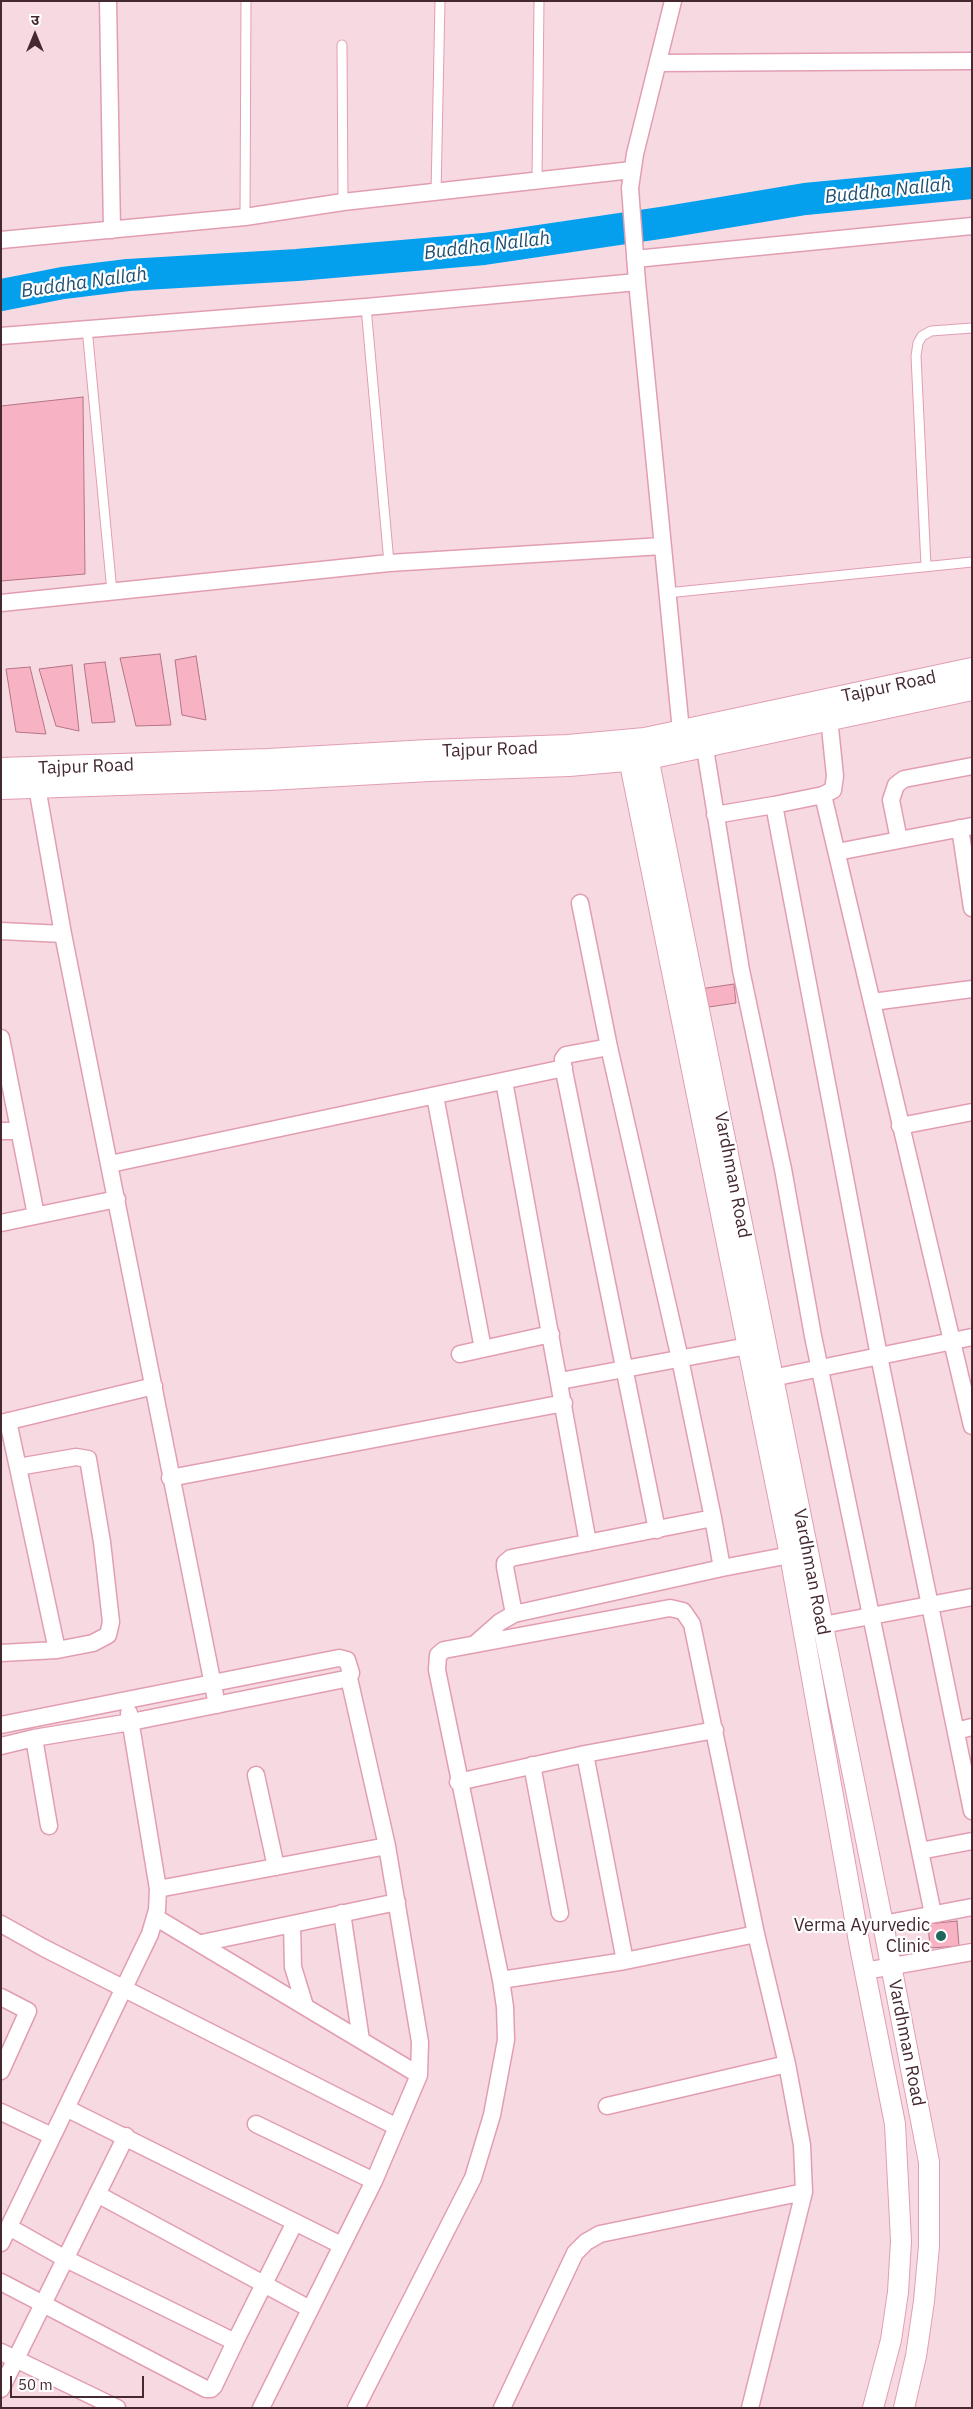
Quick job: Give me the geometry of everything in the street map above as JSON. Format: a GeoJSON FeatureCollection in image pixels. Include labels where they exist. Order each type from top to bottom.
{"type":"FeatureCollection","features":[{"type":"Feature","properties":{"kind":"main road","name":"Tajpur Road"},"geometry":{"type":"LineString","coordinates":[[693,739],[972,670]]}},
{"type":"Feature","properties":{"kind":"main road","name":"Tajpur Road"},"geometry":{"type":"LineString","coordinates":[[1,787],[569,764],[693,739],[829,718],[972,688]]}},
{"type":"Feature","properties":{"kind":"main road","name":"Tajpur Road"},"geometry":{"type":"LineString","coordinates":[[1,770],[568,747],[637,749]]}},
{"type":"Feature","properties":{"kind":"street"},"geometry":{"type":"LineString","coordinates":[[108,1],[112,230]]}},
{"type":"Feature","properties":{"kind":"street"},"geometry":{"type":"LineString","coordinates":[[673,1],[632,170],[630,188],[636,282],[667,594],[693,739],[715,815],[741,970],[783,1169],[820,1368],[933,1914]]}},
{"type":"Feature","properties":{"kind":"street"},"geometry":{"type":"LineString","coordinates":[[658,63],[972,61]]}},
{"type":"Feature","properties":{"kind":"street"},"geometry":{"type":"LineString","coordinates":[[1,240],[245,217],[344,202],[632,170]]}},
{"type":"Feature","properties":{"kind":"street"},"geometry":{"type":"LineString","coordinates":[[635,254],[972,226]]}},
{"type":"Feature","properties":{"kind":"street"},"geometry":{"type":"LineString","coordinates":[[1,336],[366,307],[636,282]]}},
{"type":"Feature","properties":{"kind":"street"},"geometry":{"type":"LineString","coordinates":[[1,603],[389,563],[662,546]]}},
{"type":"Feature","properties":{"kind":"street"},"geometry":{"type":"LineString","coordinates":[[715,815],[774,805],[833,790],[836,782],[829,718]]}},
{"type":"Feature","properties":{"kind":"street","name":"Vardhman Road"},"geometry":{"type":"LineString","coordinates":[[637,749],[748,1346],[790,1555],[865,1971],[895,2124],[901,2241],[898,2292],[891,2340],[873,2408]]}},
{"type":"Feature","properties":{"kind":"street","name":"Vardhman Road"},"geometry":{"type":"LineString","coordinates":[[637,749],[772,1378],[922,2121],[929,2171],[929,2246],[916,2356],[904,2408]]}},
{"type":"Feature","properties":{"kind":"street"},"geometry":{"type":"LineString","coordinates":[[899,840],[891,800],[896,785],[904,779],[972,766]]}},
{"type":"Feature","properties":{"kind":"street"},"geometry":{"type":"LineString","coordinates":[[37,786],[63,934],[154,1386],[170,1478],[217,1705]]}},
{"type":"Feature","properties":{"kind":"street"},"geometry":{"type":"LineString","coordinates":[[823,794],[972,1426]]}},
{"type":"Feature","properties":{"kind":"street"},"geometry":{"type":"LineString","coordinates":[[774,805],[878,1356],[931,1605],[964,1729],[972,1811]]}},
{"type":"Feature","properties":{"kind":"street"},"geometry":{"type":"LineString","coordinates":[[837,852],[966,827],[972,908]]}},
{"type":"Feature","properties":{"kind":"street"},"geometry":{"type":"LineString","coordinates":[[580,903],[609,1046],[680,1360],[722,1568]]}},
{"type":"Feature","properties":{"kind":"street"},"geometry":{"type":"LineString","coordinates":[[1,931],[63,934]]}},
{"type":"Feature","properties":{"kind":"street"},"geometry":{"type":"LineString","coordinates":[[872,1002],[972,989]]}},
{"type":"Feature","properties":{"kind":"street"},"geometry":{"type":"LineString","coordinates":[[1,1038],[36,1215]]}},
{"type":"Feature","properties":{"kind":"street"},"geometry":{"type":"LineString","coordinates":[[609,1046],[566,1055],[563,1059],[657,1530]]}},
{"type":"Feature","properties":{"kind":"street"},"geometry":{"type":"LineString","coordinates":[[110,1164],[564,1068]]}},
{"type":"Feature","properties":{"kind":"street"},"geometry":{"type":"LineString","coordinates":[[504,1082],[588,1543]]}},
{"type":"Feature","properties":{"kind":"street"},"geometry":{"type":"LineString","coordinates":[[435,1096],[483,1349]]}},
{"type":"Feature","properties":{"kind":"street"},"geometry":{"type":"LineString","coordinates":[[900,1126],[972,1112]]}},
{"type":"Feature","properties":{"kind":"street"},"geometry":{"type":"LineString","coordinates":[[1,1131],[19,1131]]}},
{"type":"Feature","properties":{"kind":"street"},"geometry":{"type":"LineString","coordinates":[[1,1223],[117,1199]]}},
{"type":"Feature","properties":{"kind":"street"},"geometry":{"type":"LineString","coordinates":[[460,1354],[551,1334]]}},
{"type":"Feature","properties":{"kind":"street"},"geometry":{"type":"LineString","coordinates":[[772,1378],[972,1337]]}},
{"type":"Feature","properties":{"kind":"street"},"geometry":{"type":"LineString","coordinates":[[560,1381],[748,1346]]}},
{"type":"Feature","properties":{"kind":"street"},"geometry":{"type":"LineString","coordinates":[[57,1650],[18,1467],[5,1422],[154,1386]]}},
{"type":"Feature","properties":{"kind":"street"},"geometry":{"type":"LineString","coordinates":[[170,1478],[564,1403]]}},
{"type":"Feature","properties":{"kind":"street"},"geometry":{"type":"LineString","coordinates":[[1,1654],[57,1650],[102,1640],[110,1630],[110,1612],[90,1463],[85,1457],[76,1457],[18,1467]]}},
{"type":"Feature","properties":{"kind":"street"},"geometry":{"type":"LineString","coordinates":[[514,1614],[505,1567],[507,1560],[713,1518]]}},
{"type":"Feature","properties":{"kind":"street"},"geometry":{"type":"LineString","coordinates":[[475,1644],[500,1622],[514,1614],[722,1568],[790,1555]]}},
{"type":"Feature","properties":{"kind":"street"},"geometry":{"type":"LineString","coordinates":[[802,1628],[972,1597]]}},
{"type":"Feature","properties":{"kind":"street"},"geometry":{"type":"LineString","coordinates":[[356,2408],[473,2178],[492,2114],[506,2040],[505,2007],[501,1980],[458,1782],[437,1662],[438,1655],[444,1650],[475,1644],[676,1609],[683,1611],[692,1624],[756,1934],[787,2064],[802,2145],[804,2192],[750,2408]]}},
{"type":"Feature","properties":{"kind":"street"},"geometry":{"type":"LineString","coordinates":[[1,1725],[128,1702],[341,1658],[345,1659],[350,1666],[351,1674],[349,1678],[387,1846],[420,2042],[419,2075],[374,2181],[261,2408]]}},
{"type":"Feature","properties":{"kind":"street"},"geometry":{"type":"LineString","coordinates":[[1,1746],[34,1738],[131,1722],[349,1678]]}},
{"type":"Feature","properties":{"kind":"street"},"geometry":{"type":"LineString","coordinates":[[1,2243],[150,1934],[155,1917],[158,1890],[128,1702]]}},
{"type":"Feature","properties":{"kind":"street"},"geometry":{"type":"LineString","coordinates":[[458,1782],[585,1754],[715,1730]]}},
{"type":"Feature","properties":{"kind":"street"},"geometry":{"type":"LineString","coordinates":[[34,1738],[49,1826]]}},
{"type":"Feature","properties":{"kind":"street"},"geometry":{"type":"LineString","coordinates":[[585,1754],[625,1961]]}},
{"type":"Feature","properties":{"kind":"street"},"geometry":{"type":"LineString","coordinates":[[532,1765],[560,1913]]}},
{"type":"Feature","properties":{"kind":"street"},"geometry":{"type":"LineString","coordinates":[[256,1776],[276,1867]]}},
{"type":"Feature","properties":{"kind":"street"},"geometry":{"type":"LineString","coordinates":[[920,1851],[972,1841]]}},
{"type":"Feature","properties":{"kind":"street"},"geometry":{"type":"LineString","coordinates":[[158,1890],[387,1846]]}},
{"type":"Feature","properties":{"kind":"street"},"geometry":{"type":"LineString","coordinates":[[202,1943],[396,1902]]}},
{"type":"Feature","properties":{"kind":"street"},"geometry":{"type":"LineString","coordinates":[[883,1924],[972,1907]]}},
{"type":"Feature","properties":{"kind":"street"},"geometry":{"type":"LineString","coordinates":[[342,1914],[360,2040]]}},
{"type":"Feature","properties":{"kind":"street"},"geometry":{"type":"LineString","coordinates":[[155,1917],[202,1943],[419,2075]]}},
{"type":"Feature","properties":{"kind":"street"},"geometry":{"type":"LineString","coordinates":[[1,1924],[397,2127]]}},
{"type":"Feature","properties":{"kind":"street"},"geometry":{"type":"LineString","coordinates":[[292,1924],[293,1967],[305,2006]]}},
{"type":"Feature","properties":{"kind":"street"},"geometry":{"type":"LineString","coordinates":[[501,1980],[625,1961],[756,1934]]}},
{"type":"Feature","properties":{"kind":"street"},"geometry":{"type":"LineString","coordinates":[[865,1971],[892,1968],[972,1952]]}},
{"type":"Feature","properties":{"kind":"street"},"geometry":{"type":"LineString","coordinates":[[1,1997],[28,2011],[1,2071]]}},
{"type":"Feature","properties":{"kind":"street"},"geometry":{"type":"LineString","coordinates":[[607,2106],[787,2064]]}},
{"type":"Feature","properties":{"kind":"street"},"geometry":{"type":"LineString","coordinates":[[66,2108],[126,2136],[341,2245]]}},
{"type":"Feature","properties":{"kind":"street"},"geometry":{"type":"LineString","coordinates":[[1,2112],[52,2136]]}},
{"type":"Feature","properties":{"kind":"street"},"geometry":{"type":"LineString","coordinates":[[256,2124],[374,2181]]}},
{"type":"Feature","properties":{"kind":"street"},"geometry":{"type":"LineString","coordinates":[[1,2389],[8,2356],[42,2305],[126,2136]]}},
{"type":"Feature","properties":{"kind":"street"},"geometry":{"type":"LineString","coordinates":[[502,2408],[575,2253],[586,2242],[600,2234],[804,2192]]}},
{"type":"Feature","properties":{"kind":"street"},"geometry":{"type":"LineString","coordinates":[[97,2194],[310,2309]]}},
{"type":"Feature","properties":{"kind":"street"},"geometry":{"type":"LineString","coordinates":[[1,2282],[206,2389],[211,2389],[295,2222]]}},
{"type":"Feature","properties":{"kind":"street"},"geometry":{"type":"LineString","coordinates":[[9,2227],[64,2258],[235,2342]]}},
{"type":"Feature","properties":{"kind":"street"},"geometry":{"type":"LineString","coordinates":[[8,2356],[117,2408]]}},
{"type":"Feature","properties":{"kind":"lane"},"geometry":{"type":"LineString","coordinates":[[245,217],[246,1]]}},
{"type":"Feature","properties":{"kind":"lane"},"geometry":{"type":"LineString","coordinates":[[436,193],[440,1]]}},
{"type":"Feature","properties":{"kind":"lane"},"geometry":{"type":"LineString","coordinates":[[537,181],[539,1]]}},
{"type":"Feature","properties":{"kind":"lane"},"geometry":{"type":"LineString","coordinates":[[342,45],[344,202]]}},
{"type":"Feature","properties":{"kind":"lane"},"geometry":{"type":"LineString","coordinates":[[366,307],[389,563]]}},
{"type":"Feature","properties":{"kind":"lane"},"geometry":{"type":"LineString","coordinates":[[87,328],[112,592]]}},
{"type":"Feature","properties":{"kind":"lane"},"geometry":{"type":"LineString","coordinates":[[926,566],[916,356],[918,343],[922,336],[931,331],[972,328]]}},
{"type":"Feature","properties":{"kind":"lane"},"geometry":{"type":"LineString","coordinates":[[667,594],[972,562]]}},
{"type":"Feature","properties":{"kind":"building"},"geometry":{"type":"Polygon","coordinates":[[[83,397],[85,574],[1,581],[1,406],[83,397]]]}},
{"type":"Feature","properties":{"kind":"building"},"geometry":{"type":"Polygon","coordinates":[[[160,654],[171,725],[136,726],[120,658],[160,654]]]}},
{"type":"Feature","properties":{"kind":"building"},"geometry":{"type":"Polygon","coordinates":[[[196,656],[206,720],[182,715],[175,660],[196,656]]]}},
{"type":"Feature","properties":{"kind":"building"},"geometry":{"type":"Polygon","coordinates":[[[105,662],[115,722],[92,723],[84,664],[105,662]]]}},
{"type":"Feature","properties":{"kind":"building"},"geometry":{"type":"Polygon","coordinates":[[[72,665],[79,731],[56,726],[39,669],[72,665]]]}},
{"type":"Feature","properties":{"kind":"building"},"geometry":{"type":"Polygon","coordinates":[[[30,667],[46,734],[16,732],[6,669],[30,667]]]}},
{"type":"Feature","properties":{"kind":"building"},"geometry":{"type":"Polygon","coordinates":[[[734,984],[736,1003],[702,1008],[700,989],[734,984]]]}},
{"type":"Feature","properties":{"kind":"building"},"geometry":{"type":"Polygon","coordinates":[[[957,1921],[959,1946],[930,1948],[928,1924],[957,1921]]]}},
{"type":"Feature","properties":{"kind":"waterway","name":"Buddha Nallah"},"geometry":{"type":"LineString","coordinates":[[1,295],[63,283],[128,275],[297,265],[484,249],[805,199],[972,183]]}},
{"type":"Feature","properties":{"kind":"place","name":"Verma Ayurvedic Clinic"},"geometry":{"type":"Point","coordinates":[941,1936]}}]}
